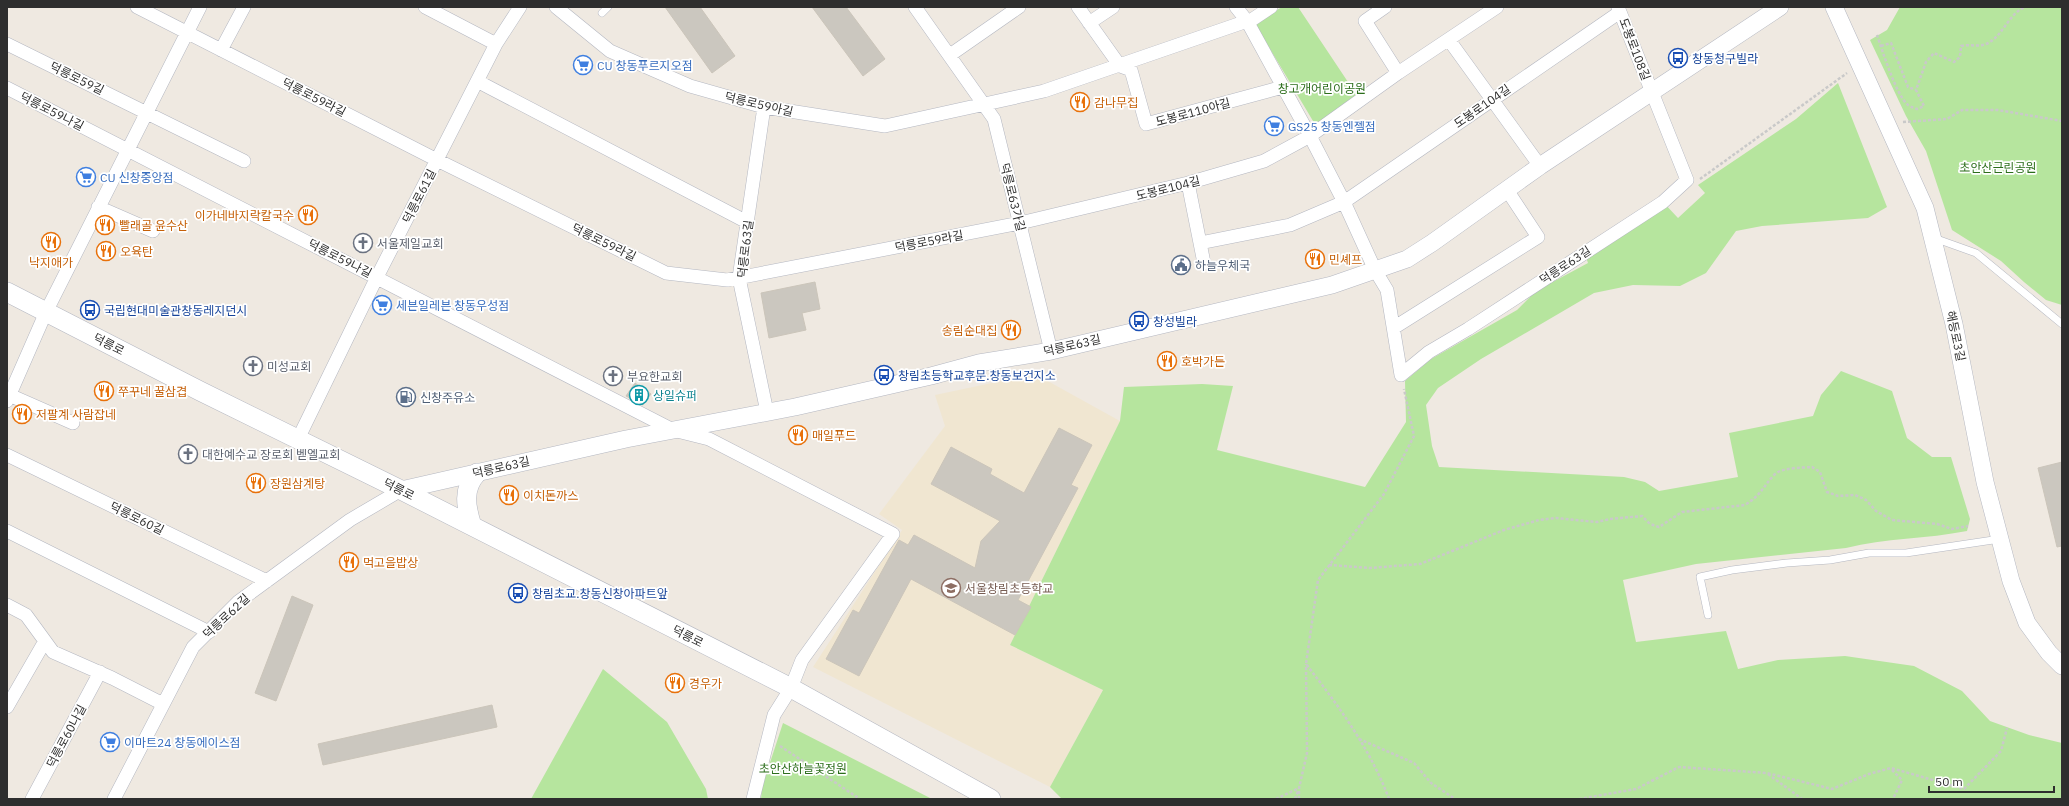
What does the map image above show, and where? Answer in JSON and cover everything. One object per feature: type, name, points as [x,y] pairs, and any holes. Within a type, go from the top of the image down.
[{"type":"main road","name":"덕릉로","points":[[7,292],[791,688],[991,799]]},
{"type":"main road","points":[[472,526],[467,511],[466,496],[469,481],[477,473]]},
{"type":"street","name":"덕릉로59라길","points":[[137,7],[437,160],[666,273],[727,280],[1020,224]]},
{"type":"street","points":[[73,423],[8,397],[46,312],[200,7]]},
{"type":"street","points":[[221,50],[244,7]]},
{"type":"street","points":[[425,7],[496,44]]},
{"type":"street","name":"덕릉로61길","points":[[298,439],[377,277],[496,44],[520,7]]},
{"type":"street","name":"덕릉로59아길","points":[[556,7],[610,52],[690,86],[764,107],[884,126],[984,104]]},
{"type":"street","name":"덕릉로63가길","points":[[915,7],[994,119],[1051,351]]},
{"type":"street","points":[[950,55],[1019,7]]},
{"type":"street","name":"도봉로110아길","points":[[1078,7],[1120,66],[1131,70],[1146,124],[1283,87]]},
{"type":"street","points":[[1089,22],[1113,7]]},
{"type":"street","points":[[1236,7],[1247,22],[1310,136],[1344,202],[1375,270],[1386,290],[1395,327],[1402,375]]},
{"type":"street","points":[[984,104],[1044,90],[1120,66],[1247,22],[1270,7]]},
{"type":"street","points":[[1385,7],[1365,21],[1398,73]]},
{"type":"street","name":"도봉로104길","points":[[1020,224],[1188,183],[1264,161],[1310,136],[1398,73],[1497,7]]},
{"type":"street","name":"덕릉로63길","points":[[401,490],[673,430],[767,412],[931,376],[979,363],[1051,351],[1332,285],[1407,259],[1540,166],[1780,7]]},
{"type":"street","name":"해등로3길","points":[[1834,7],[1890,127],[1925,208],[1954,324],[1985,482],[2011,581],[2027,623],[2049,653],[2062,666]]},
{"type":"street","name":"도봉로104길","points":[[1344,202],[1619,9]]},
{"type":"street","name":"도봉로108길","points":[[1619,9],[1652,92]]},
{"type":"street","points":[[1448,40],[1540,166]]},
{"type":"street","name":"덕릉로59길","points":[[7,44],[244,161]]},
{"type":"street","points":[[477,81],[748,222]]},
{"type":"street","name":"덕릉로59나길","points":[[7,88],[673,430]]},
{"type":"street","name":"덕릉로63길","points":[[1402,375],[1429,352],[1468,329],[1663,202],[1687,180],[1652,92]]},
{"type":"street","name":"덕릉로63길","points":[[764,107],[739,278],[767,412]]},
{"type":"street","points":[[1188,183],[1204,263]]},
{"type":"street","points":[[1395,327],[1538,237],[1506,190]]},
{"type":"street","points":[[1200,243],[1290,225],[1344,202]]},
{"type":"street","points":[[98,207],[153,231]]},
{"type":"street","name":"덕릉로63길","points":[[673,430],[709,439],[893,534],[802,660],[791,688]]},
{"type":"street","name":"덕릉로60길","points":[[7,455],[267,582]]},
{"type":"street","name":"덕릉로62길","points":[[114,799],[194,647],[238,602],[350,520],[401,490]]},
{"type":"street","points":[[7,531],[209,632]]},
{"type":"street","points":[[7,605],[26,615],[53,652],[100,672],[163,704]]},
{"type":"street","points":[[7,707],[45,641]]},
{"type":"street","name":"덕릉로60나길","points":[[32,799],[100,672]]},
{"type":"street","points":[[753,799],[774,715],[791,688]]},
{"type":"lane","points":[[602,13],[608,7]]},
{"type":"lane","points":[[1933,237],[1976,253],[2062,324]]},
{"type":"lane","points":[[1708,615],[1700,577],[1732,570],[1787,563],[1830,560],[1869,553],[1906,553],[2000,539]]},
{"type":"path","points":[[1916,90],[1926,62],[1934,53],[1954,62],[1960,57],[1961,46],[1984,45],[1994,40],[2012,19],[2025,7]]},
{"type":"path","points":[[1877,36],[1881,46],[1903,99],[1909,106],[1917,109],[1924,106],[1916,90],[1908,87],[1891,43],[1881,46]]},
{"type":"path","points":[[1695,183],[1860,64]]},
{"type":"path","points":[[1890,127],[1904,122],[1947,119],[1962,110],[1998,110],[2062,121]]},
{"type":"path","points":[[1295,799],[1307,753],[1306,664],[1318,580],[1384,494],[1414,436],[1402,375]]},
{"type":"path","points":[[1329,565],[1370,568],[1420,564],[1504,530],[1539,520],[1556,518],[1596,522],[1610,518],[1642,516],[1650,524],[1659,527],[1682,512],[1746,505],[1755,499],[1775,474],[1784,471],[1812,467],[1820,472],[1827,492],[1838,496],[1855,496],[1866,500],[1876,511],[1892,520],[1937,524],[1952,529],[1968,526]]},
{"type":"path","points":[[1306,664],[1334,699],[1380,775],[1389,799]]},
{"type":"path","points":[[1579,799],[1636,789],[1679,767],[1766,773],[1832,789],[1869,774],[1891,768],[1964,789],[2001,751],[2007,728]]},
{"type":"path","points":[[1358,739],[1414,763],[1430,782],[1455,799]]},
{"type":"path","points":[[776,744],[860,799]]},
{"type":"path","points":[[1891,768],[1902,780],[1893,799]]},
{"type":"path","points":[[1766,773],[1802,799]]},
{"type":"path","points":[[1276,799],[1299,788]]},
{"type":"path","points":[[1299,788],[1299,799]]},
{"type":"shaded area","name":"서울창림초등학교","points":[[1035,374],[1120,421],[1010,645],[1103,690],[1050,787],[813,667],[902,530],[879,514],[945,426],[935,395]]},
{"type":"green space","name":"창고개어린이공원","points":[[1282,7],[1298,7],[1358,97],[1316,126],[1255,24]]},
{"type":"green space","name":"초안산근린공원","points":[[1900,7],[2062,7],[2062,305],[2046,300],[2001,261],[1952,230],[1926,151],[1906,116],[1870,40],[1887,30]]},
{"type":"green space","points":[[1838,83],[1887,207],[1868,218],[1762,226],[1736,231],[1706,273],[1680,286],[1633,285],[1594,293],[1481,359],[1438,388],[1426,405],[1432,446],[1439,467],[1624,477],[1645,482],[1659,491],[1738,477],[1729,433],[1813,416],[1821,395],[1841,371],[1892,391],[1907,438],[1932,457],[1951,457],[1970,519],[1967,531],[1937,536],[1876,542],[1846,548],[1696,564],[1623,580],[1636,642],[1726,631],[1738,669],[1778,660],[1845,656],[1914,666],[1962,691],[1990,721],[2029,735],[2062,743],[2062,799],[1062,799],[1050,787],[1103,690],[1010,645],[1120,421],[1124,387],[1202,384],[1233,386],[1217,450],[1365,487],[1406,422],[1405,381],[1431,359],[1517,310],[1536,291],[1588,263],[1585,254],[1663,202],[1678,218],[1705,193],[1698,185],[1796,119]]},
{"type":"green space","points":[[603,669],[667,722],[706,789],[708,799],[531,799]]},
{"type":"green space","name":"초안산하늘꽃정원","points":[[783,723],[932,799],[761,799],[762,787]]},
{"type":"building","points":[[665,7],[700,7],[735,56],[712,73]]},
{"type":"building","points":[[812,7],[846,7],[885,59],[863,76]]},
{"type":"building","points":[[815,282],[820,309],[802,313],[806,330],[769,338],[761,293]]},
{"type":"building","name":"상일슈퍼","points":[[635,383],[651,394],[643,405],[626,396]]},
{"type":"building","points":[[1059,428],[1092,445],[1071,485],[1078,488],[1018,600],[1031,607],[1015,635],[911,579],[859,676],[826,659],[853,610],[859,613],[899,540],[908,545],[914,535],[975,568],[981,541],[1000,521],[931,484],[951,447],[992,469],[990,474],[1024,493]]},
{"type":"building","points":[[2062,462],[2062,546],[2057,547],[2038,468]]},
{"type":"building","points":[[292,596],[313,605],[276,701],[255,693]]},
{"type":"building","points":[[492,705],[497,727],[323,765],[318,744]]},
{"type":"place","name":"창동청구빌라","points":[[1678,58]]},
{"type":"place","name":"CU 창동푸르지오점","points":[[583,65]]},
{"type":"place","name":"감나무집","points":[[1080,102]]},
{"type":"place","name":"GS25 창동엔젤점","points":[[1274,126]]},
{"type":"place","name":"CU 신창중앙점","points":[[86,177]]},
{"type":"place","name":"이가네바지락칼국수","points":[[308,215]]},
{"type":"place","name":"빨래골 윤수산","points":[[105,225]]},
{"type":"place","name":"낙지애가","points":[[51,242]]},
{"type":"place","name":"서울제일교회","points":[[363,243]]},
{"type":"place","name":"오육탄","points":[[106,251]]},
{"type":"place","name":"민셰프","points":[[1315,259]]},
{"type":"place","name":"하늘우체국","points":[[1181,265]]},
{"type":"place","name":"세븐일레븐 창동우성점","points":[[382,305]]},
{"type":"place","name":"국립현대미술관창동레지던시","points":[[90,310]]},
{"type":"place","name":"창성빌라","points":[[1139,321]]},
{"type":"place","name":"송림순대집","points":[[1011,330]]},
{"type":"place","name":"호박가든","points":[[1167,361]]},
{"type":"place","name":"미성교회","points":[[253,366]]},
{"type":"place","name":"창림초등학교후문.창동보건지소","points":[[884,375]]},
{"type":"place","name":"부요한교회","points":[[613,376]]},
{"type":"place","name":"쭈꾸네 꿀삼겹","points":[[104,391]]},
{"type":"place","name":"상일슈퍼","points":[[639,395]]},
{"type":"place","name":"신창주유소","points":[[406,397]]},
{"type":"place","name":"저팔계 사람잡네","points":[[22,414]]},
{"type":"place","name":"매일푸드","points":[[798,435]]},
{"type":"place","name":"대한예수교 장로회 벧엘교회","points":[[188,454]]},
{"type":"place","name":"장원삼계탕","points":[[256,483]]},
{"type":"place","name":"이치돈까스","points":[[509,495]]},
{"type":"place","name":"먹고을밥상","points":[[349,562]]},
{"type":"place","name":"서울창림초등학교","points":[[951,588]]},
{"type":"place","name":"창림초교.창동신창아파트앞","points":[[518,593]]},
{"type":"place","name":"경우가","points":[[675,683]]},
{"type":"place","name":"이마트24 창동에이스점","points":[[110,742]]}]
